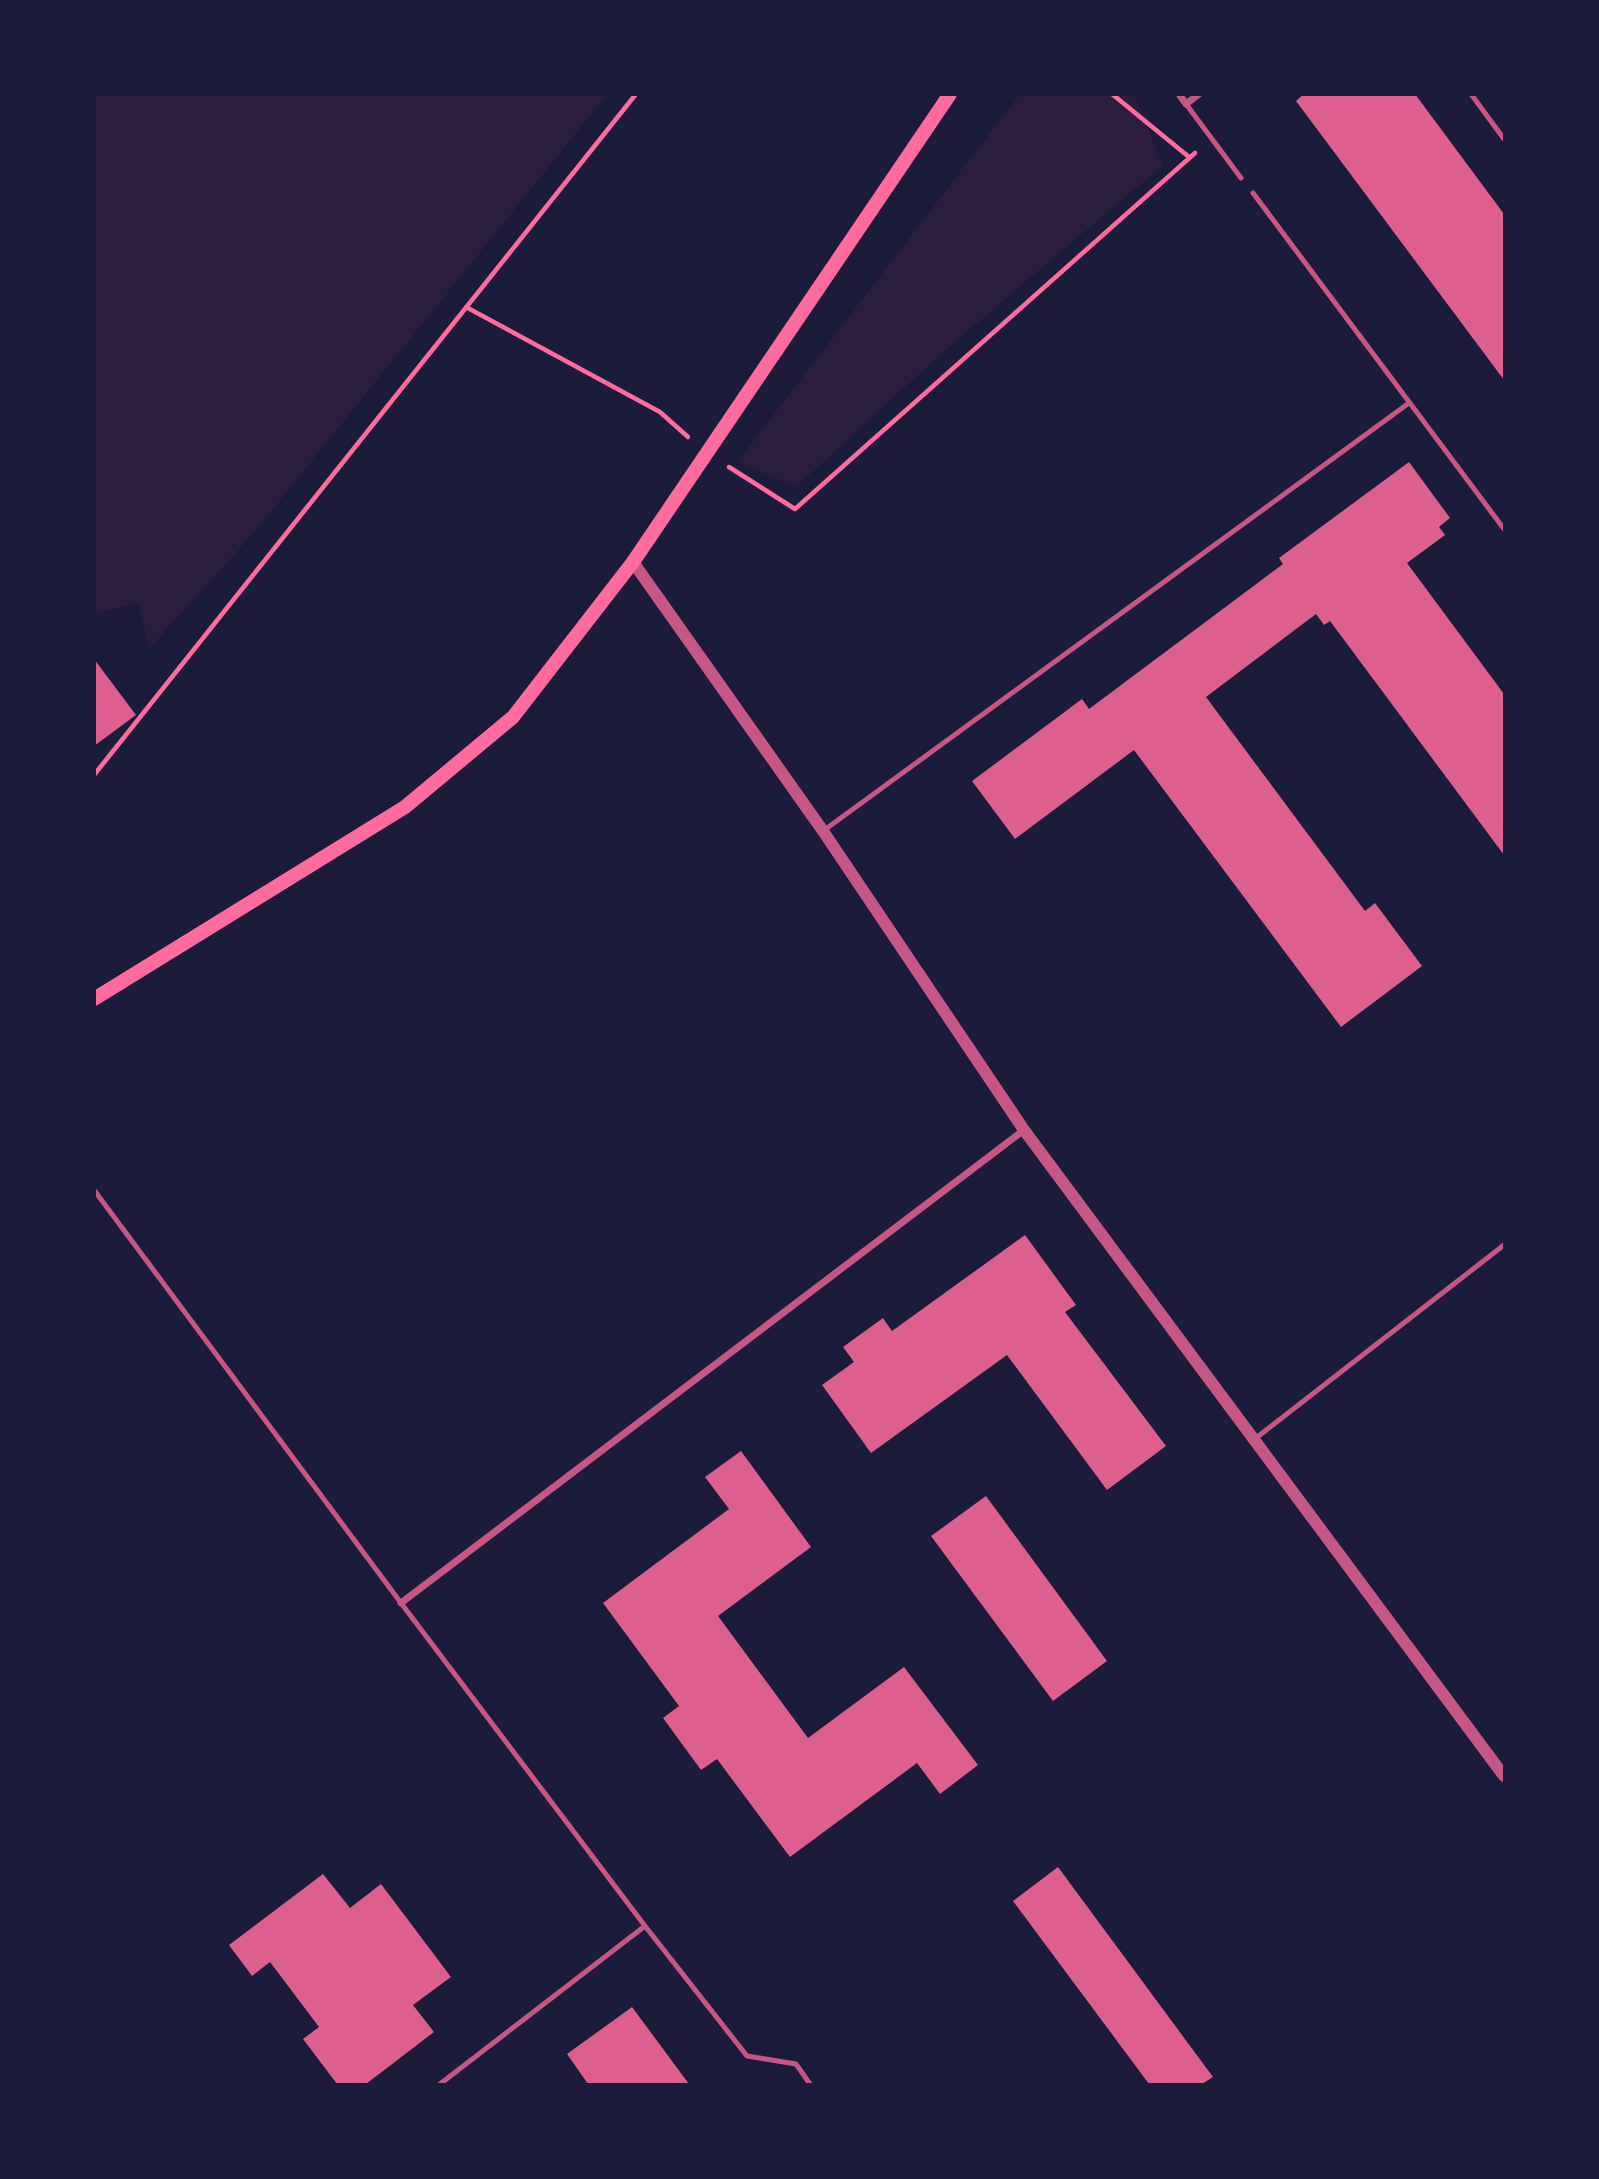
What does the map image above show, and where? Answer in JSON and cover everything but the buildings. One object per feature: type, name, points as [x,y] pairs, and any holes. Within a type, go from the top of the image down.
[{"type":"main road","points":[[94,999],[405,807],[513,717],[633,562],[950,94]]},
{"type":"street","points":[[1179,94],[1186,104],[1199,94]]},
{"type":"street","points":[[633,562],[822,831],[1024,1130],[1504,1776]]},
{"type":"street","points":[[401,1603],[1024,1130]]},
{"type":"lane","points":[[1471,94],[1504,139]]},
{"type":"lane","points":[[1186,104],[1241,178]]},
{"type":"lane","points":[[1253,193],[1504,529]]},
{"type":"lane","points":[[822,831],[1409,403]]},
{"type":"lane","points":[[94,1189],[401,1603],[645,1926],[747,2056],[796,2064],[810,2084]]},
{"type":"lane","points":[[1254,1440],[1504,1245]]},
{"type":"lane","points":[[440,2084],[645,1926]]},
{"type":"path","points":[[94,775],[636,94]]},
{"type":"path","points":[[1112,94],[1189,157]]},
{"type":"path","points":[[466,307],[660,412],[707,453],[794,509],[1211,140]]},
{"type":"shaded area","points":[[95,94],[607,95],[253,534],[150,648],[138,603],[95,614]]},
{"type":"shaded area","points":[[1019,95],[1134,95],[1163,165],[940,355],[796,487],[737,462]]}]
